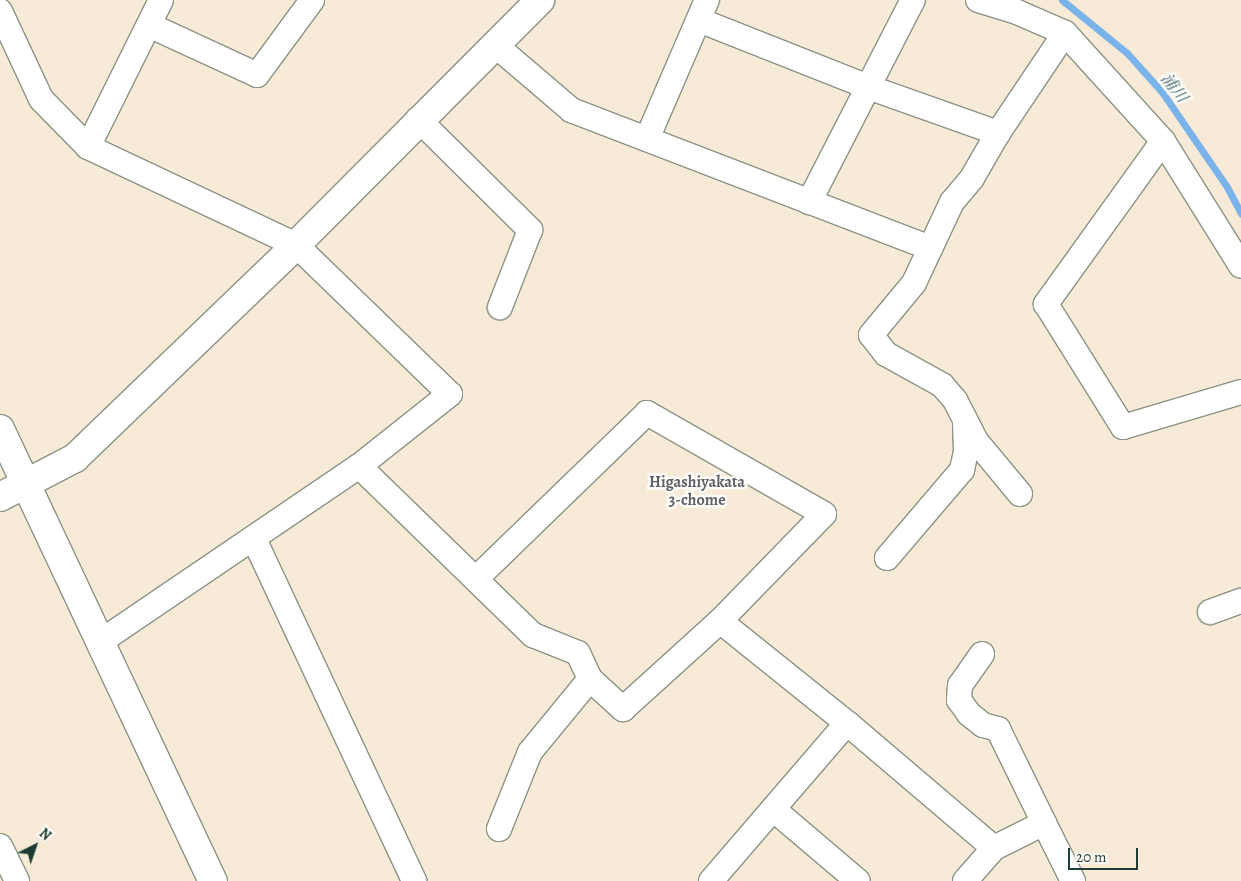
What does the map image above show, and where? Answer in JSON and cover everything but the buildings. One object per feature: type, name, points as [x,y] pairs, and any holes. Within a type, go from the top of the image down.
[{"type":"street","points":[[88,148],[161,0]]},
{"type":"street","points":[[149,24],[257,75],[312,0]]},
{"type":"street","points":[[0,497],[76,458],[296,245],[418,120],[540,0]]},
{"type":"street","points":[[808,202],[913,0]]},
{"type":"street","points":[[978,0],[1017,12],[1065,33],[1163,140],[1241,266]]},
{"type":"street","points":[[0,10],[41,99],[88,148],[296,245],[450,394],[359,466],[100,642]]},
{"type":"street","points":[[647,139],[703,10],[868,88],[998,133]]},
{"type":"street","points":[[1020,494],[976,441],[956,400],[942,385],[886,354],[870,335],[914,283],[952,202],[972,178],[998,133],[1065,33]]},
{"type":"street","points":[[495,45],[571,110],[930,248]]},
{"type":"street","points":[[418,120],[530,230],[500,307]]},
{"type":"street","points":[[1163,140],[1046,304],[1123,427],[1241,392]]},
{"type":"street","points":[[359,466],[534,634],[578,653],[590,679],[623,709],[720,622],[824,514],[647,413],[477,578]]},
{"type":"street","points":[[887,558],[962,470],[966,451],[965,420]]},
{"type":"street","points":[[0,429],[213,881]]},
{"type":"street","points":[[254,539],[414,881]]},
{"type":"street","points":[[1210,612],[1241,601]]},
{"type":"street","points":[[720,622],[847,722],[994,848]]},
{"type":"street","points":[[982,654],[960,685],[960,700],[969,714],[982,725],[998,729],[1073,881]]},
{"type":"street","points":[[498,829],[530,752],[590,679]]},
{"type":"street","points":[[711,881],[847,722]]},
{"type":"street","points":[[773,809],[858,881]]},
{"type":"street","points":[[965,881],[994,848],[1044,823]]},
{"type":"street","points":[[0,846],[17,881]]},
{"type":"waterway","name":"浦川","points":[[1062,0],[1127,53],[1162,92],[1227,187],[1241,213]]},
{"type":"district","name":"Higashiyakata 3-chome","points":[[697,491]]}]
